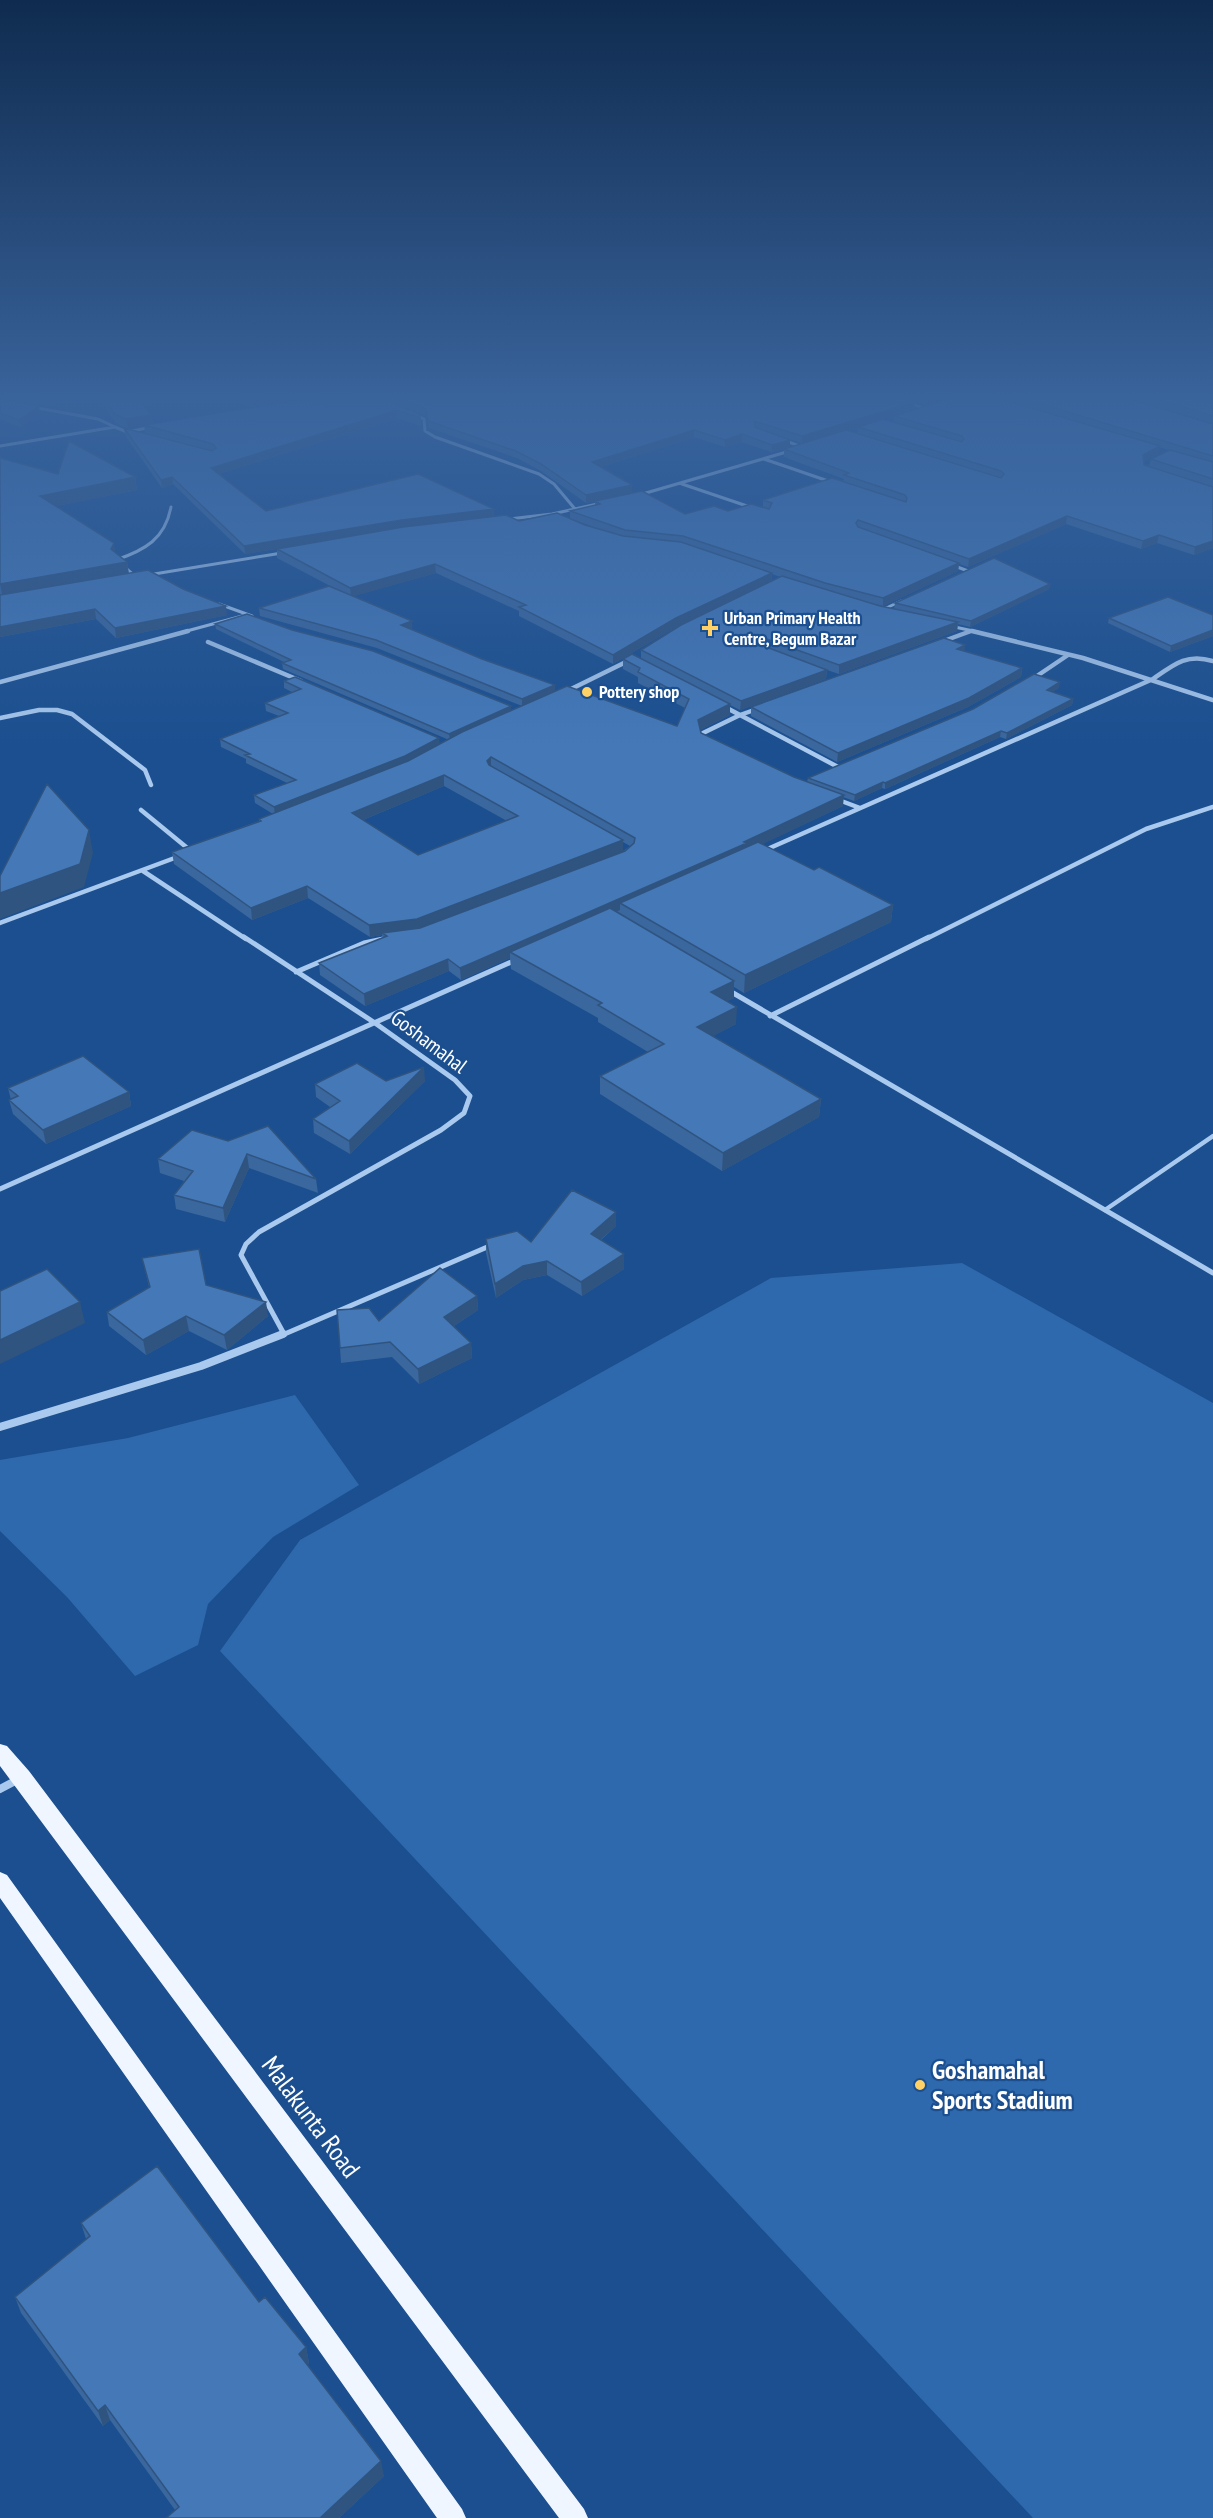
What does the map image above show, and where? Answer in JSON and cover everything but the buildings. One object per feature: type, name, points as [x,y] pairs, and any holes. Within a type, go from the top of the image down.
[{"type":"main road","name":"Malakunta Road","points":[[0,1752],[22,1777],[575,2518]]},
{"type":"main road","points":[[0,1881],[453,2518]]},
{"type":"street","points":[[136,577],[116,560],[136,554],[157,541],[170,522],[171,513]]},
{"type":"street","points":[[506,520],[559,513]]},
{"type":"street","points":[[552,514],[561,518]]},
{"type":"street","points":[[124,579],[286,552]]},
{"type":"street","points":[[947,563],[968,571]]},
{"type":"street","points":[[958,575],[976,567]]},
{"type":"street","points":[[158,574],[167,581]]},
{"type":"street","points":[[880,611],[909,598]]},
{"type":"street","points":[[208,601],[257,618]]},
{"type":"street","points":[[868,608],[891,613]]},
{"type":"street","points":[[0,682],[246,614]]},
{"type":"street","points":[[949,626],[1068,655],[1153,679],[1213,700]]},
{"type":"street","points":[[938,643],[972,631]]},
{"type":"street","points":[[208,642],[304,682]]},
{"type":"street","points":[[1027,682],[1068,655]]},
{"type":"street","points":[[752,856],[1153,679],[1186,656],[1198,656],[1213,661]]},
{"type":"street","points":[[564,693],[632,659]]},
{"type":"street","points":[[721,705],[838,767]]},
{"type":"street","points":[[710,744],[701,734],[762,707]]},
{"type":"street","points":[[0,718],[39,710],[57,710],[72,714],[145,770],[151,785]]},
{"type":"street","points":[[827,771],[849,762]]},
{"type":"street","points":[[828,796],[861,808]]},
{"type":"street","points":[[770,1016],[1146,830],[1213,807]]},
{"type":"street","points":[[141,810],[191,851]]},
{"type":"street","points":[[0,922],[143,871],[201,847]]},
{"type":"street","name":"Goshamahal","points":[[143,871],[375,1023],[455,1080],[470,1096],[464,1113],[441,1130],[259,1232],[246,1244],[241,1255],[284,1334]]},
{"type":"street","points":[[296,972],[364,943],[385,938],[397,939]]},
{"type":"street","points":[[0,1189],[524,957]]},
{"type":"street","points":[[720,986],[1213,1273]]},
{"type":"street","points":[[0,1427],[201,1366],[284,1334],[498,1243]]},
{"type":"street","points":[[0,1789],[22,1777]]},
{"type":"lane","points":[[1105,1210],[1213,1136]]},
{"type":"shaded area","name":"Goshamahal Sports Stadium","points":[[962,1263],[1213,1403],[1213,2518],[1033,2518],[220,1651],[300,1540],[771,1278]]},
{"type":"shaded area","points":[[295,1395],[359,1485],[273,1537],[208,1604],[198,1645],[135,1676],[67,1597],[0,1531],[0,1460],[128,1438]]},
{"type":"place","name":"Urban Primary Health Centre, Begum Bazar","points":[[710,628]]},
{"type":"place","name":"Pottery shop","points":[[587,692]]},
{"type":"place","name":"Goshamahal Sports Stadium","points":[[920,2085]]}]
